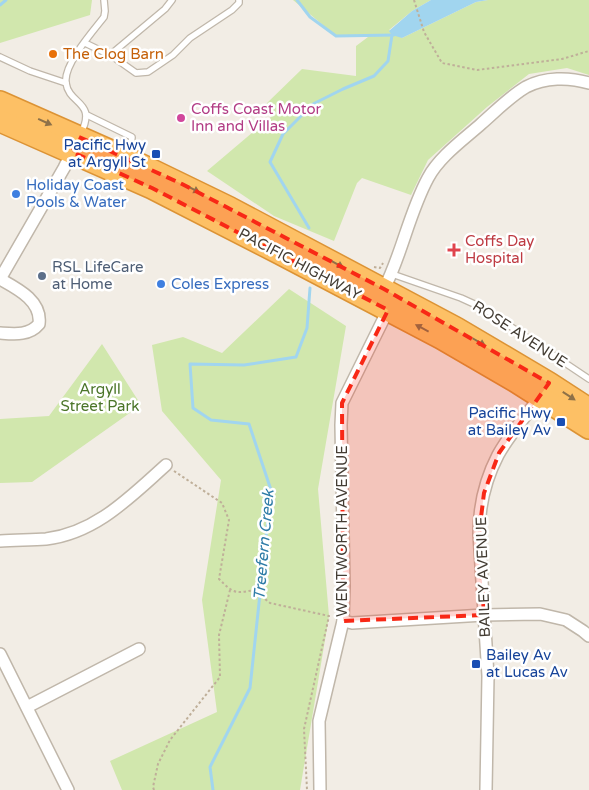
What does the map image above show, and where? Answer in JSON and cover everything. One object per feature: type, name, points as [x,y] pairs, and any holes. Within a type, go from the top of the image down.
[{"type":"highway","name":"PACIFIC HIGHWAY","points":[[0,102],[177,201],[388,310],[487,364],[589,409]]},
{"type":"highway","name":"PACIFIC HIGHWAY","points":[[0,121],[129,159],[388,281],[545,390],[589,428]]},
{"type":"street","points":[[388,281],[428,176],[443,159],[510,98],[526,87],[549,80],[574,79],[589,83]]},
{"type":"street","points":[[0,333],[19,334],[30,332],[39,324],[40,317],[38,311],[31,300],[0,279],[64,168],[75,144]]},
{"type":"street","name":"WENTWORTH AVENUE","points":[[320,790],[319,721],[343,621],[342,403],[388,310]]},
{"type":"street","name":"BAILEY AVENUE","points":[[486,790],[488,676],[479,515],[484,493],[499,454],[545,390]]},
{"type":"street","points":[[0,541],[64,535],[94,524],[119,508],[166,465]]},
{"type":"street","points":[[343,621],[352,623],[484,615],[540,614],[566,620],[589,636]]},
{"type":"street","points":[[27,707],[139,648]]},
{"type":"street","points":[[0,654],[68,790]]},
{"type":"lane","points":[[104,0],[104,17],[69,65],[66,83],[87,115],[132,136],[129,159]]},
{"type":"lane","points":[[110,55],[165,9],[172,0]]},
{"type":"lane","points":[[85,43],[110,55],[136,72],[148,72],[173,55],[190,38],[232,10],[239,3],[239,0]]},
{"type":"lane","points":[[0,57],[30,71],[66,83]]},
{"type":"lane","points":[[75,144],[85,124],[87,115]]},
{"type":"lane","name":"ROSE AVENUE","points":[[388,281],[462,298],[483,308],[589,378]]},
{"type":"path","points":[[414,0],[424,32],[442,63],[477,70],[562,59],[589,51]]},
{"type":"path","points":[[166,465],[222,503],[229,520],[219,579],[230,590],[239,593],[254,590],[270,603],[329,616],[304,729],[307,790]]},
{"type":"path","points":[[154,790],[152,787],[158,764],[170,740],[220,678],[219,635],[230,590]]},
{"type":"highlighted area","points":[[79,137],[182,184],[384,289],[549,383],[499,453],[484,493],[479,534],[484,615],[343,621],[342,403],[388,310],[152,188],[72,152]]},
{"type":"green space","points":[[0,0],[92,0],[90,15],[0,43]]},
{"type":"green space","points":[[293,0],[431,0],[412,11],[389,30],[402,38],[476,2],[488,0],[589,0],[589,75],[567,68],[529,74],[487,107],[428,160],[411,195],[362,178],[357,183],[334,241],[274,216],[207,171],[272,116],[267,103],[302,69],[356,76],[356,46],[368,37],[336,36]]},
{"type":"green space","points":[[289,289],[346,326],[318,489],[329,616],[300,790],[122,790],[110,761],[217,712],[202,600],[221,480],[162,411],[152,345],[183,337],[222,353]]},
{"type":"green space","name":"Argyll Street Park","points":[[102,344],[141,405],[32,482],[0,483],[0,419],[49,416]]},
{"type":"water","points":[[431,0],[488,0],[476,2],[402,38],[392,35],[389,31],[412,11]]},
{"type":"waterway","points":[[0,5],[6,0]]},
{"type":"waterway","points":[[297,0],[310,17],[336,36],[394,35]]},
{"type":"waterway","points":[[309,228],[270,162],[283,134],[313,104],[374,76],[388,61],[392,35]]},
{"type":"waterway","name":"Treefern Creek","points":[[213,790],[210,767],[250,688],[271,490],[249,424],[211,420],[193,408],[190,364],[244,365],[296,357],[307,328],[310,288]]},
{"type":"place","name":"The Clog Barn","points":[[53,54]]},
{"type":"place","name":"Coffs Coast Motor Inn and Villas","points":[[181,118]]},
{"type":"place","name":"Pacific Hwy at Argyll St","points":[[156,154]]},
{"type":"place","name":"Holiday Coast Pools & Water","points":[[16,194]]},
{"type":"place","name":"Coffs Day Hospital","points":[[454,250]]},
{"type":"place","name":"RSL LifeCare at Home","points":[[42,276]]},
{"type":"place","name":"Coles Express","points":[[161,284]]},
{"type":"place","name":"Pacific Hwy at Bailey Av","points":[[561,422]]},
{"type":"place","name":"Bailey Av at Lucas Av","points":[[476,664]]}]
